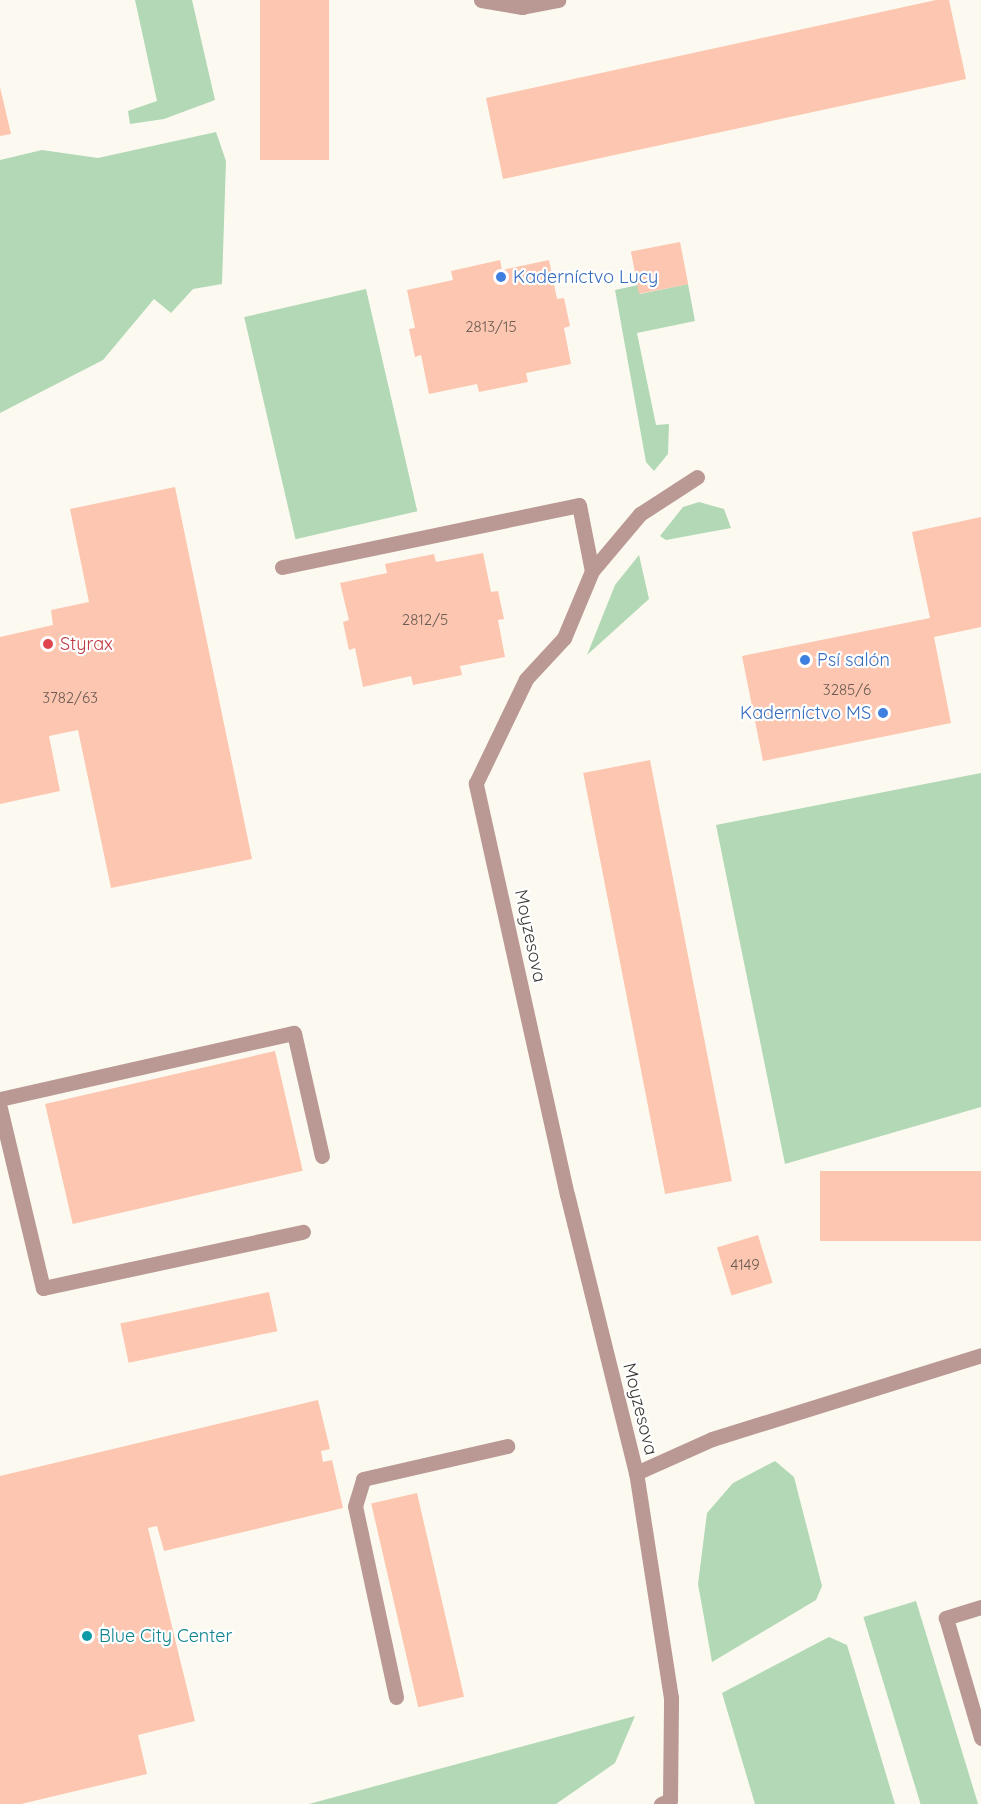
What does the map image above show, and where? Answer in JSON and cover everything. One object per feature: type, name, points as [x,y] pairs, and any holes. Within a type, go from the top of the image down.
[{"type":"street","points":[[481,0],[522,8],[558,0]]},
{"type":"street","name":"Moyzesova","points":[[669,1803],[671,1698],[636,1473],[567,1195],[476,783],[526,679],[564,638],[592,571],[640,514],[697,477]]},
{"type":"street","points":[[282,567],[579,505],[592,571]]},
{"type":"street","points":[[0,1099],[294,1033],[322,1156]]},
{"type":"street","points":[[0,1108],[43,1288],[303,1232]]},
{"type":"street","name":"Moyzesova","points":[[636,1473],[712,1439],[981,1355]]},
{"type":"street","points":[[396,1697],[355,1506],[363,1479],[507,1446]]},
{"type":"street","points":[[981,1607],[946,1618],[981,1738]]},
{"type":"green space","points":[[135,0],[192,0],[215,100],[164,119],[130,124],[128,111],[157,101]]},
{"type":"green space","points":[[216,132],[226,161],[222,284],[193,289],[171,313],[154,299],[103,360],[0,413],[0,160],[42,150],[98,158]]},
{"type":"green space","points":[[688,284],[695,321],[637,333],[656,425],[669,424],[668,454],[654,471],[646,462],[615,290],[638,285],[640,294]]},
{"type":"green space","points":[[366,289],[417,511],[295,539],[244,317]]},
{"type":"green space","points":[[699,502],[724,509],[731,528],[666,540],[660,536],[683,507]]},
{"type":"green space","points":[[639,555],[649,599],[587,655],[615,585]]},
{"type":"green space","points":[[981,773],[981,1107],[785,1164],[716,825]]},
{"type":"green space","points":[[775,1461],[794,1477],[822,1586],[816,1600],[712,1662],[698,1584],[707,1513],[733,1483]]},
{"type":"green space","points":[[916,1601],[978,1804],[921,1804],[863,1617]]},
{"type":"green space","points":[[829,1637],[847,1645],[895,1804],[755,1804],[722,1693]]},
{"type":"green space","points":[[635,1716],[615,1763],[556,1804],[309,1804]]},
{"type":"building","points":[[260,0],[329,0],[329,160],[260,160]]},
{"type":"building","points":[[936,0],[949,0],[966,79],[503,179],[486,98]]},
{"type":"building","points":[[0,87],[11,134],[0,136]]},
{"type":"building","points":[[680,242],[688,284],[639,294],[631,252]]},
{"type":"building","points":[[500,260],[502,270],[549,260],[557,299],[564,298],[570,326],[564,328],[571,364],[526,373],[528,382],[479,392],[477,384],[429,394],[421,355],[415,357],[409,329],[415,328],[407,290],[453,280],[451,271]]},
{"type":"building","points":[[175,487],[252,859],[111,888],[78,730],[49,736],[60,791],[0,804],[0,637],[53,625],[51,610],[89,602],[70,509]]},
{"type":"building","points":[[981,517],[981,627],[934,637],[951,723],[763,761],[742,656],[930,618],[912,532]]},
{"type":"building","points":[[483,553],[491,592],[498,591],[504,619],[498,620],[505,657],[460,666],[462,675],[413,685],[411,676],[363,687],[355,648],[349,650],[347,641],[343,622],[349,620],[340,583],[387,573],[385,564],[434,554],[436,562]]},
{"type":"building","points":[[650,760],[732,1181],[665,1194],[583,773]]},
{"type":"building","points":[[275,1051],[303,1171],[73,1224],[45,1104]]},
{"type":"building","points":[[820,1171],[981,1171],[981,1241],[820,1241]]},
{"type":"building","points":[[758,1235],[773,1283],[731,1295],[717,1248]]},
{"type":"building","points":[[269,1292],[277,1331],[129,1363],[120,1324]]},
{"type":"building","name":"Blue City Center","points":[[318,1400],[330,1449],[321,1451],[323,1462],[332,1460],[343,1508],[164,1551],[157,1526],[148,1528],[195,1721],[138,1735],[147,1774],[21,1804],[0,1804],[0,1476]]},
{"type":"building","points":[[417,1493],[464,1697],[418,1707],[371,1504]]},
{"type":"place","name":"Kaderníctvo Lucy","points":[[501,277]]},
{"type":"place","name":"Styrax","points":[[48,644]]},
{"type":"place","name":"Psí salón","points":[[805,660]]},
{"type":"place","name":"Kaderníctvo MS","points":[[883,713]]},
{"type":"place","name":"Blue City Center","points":[[87,1636]]}]
